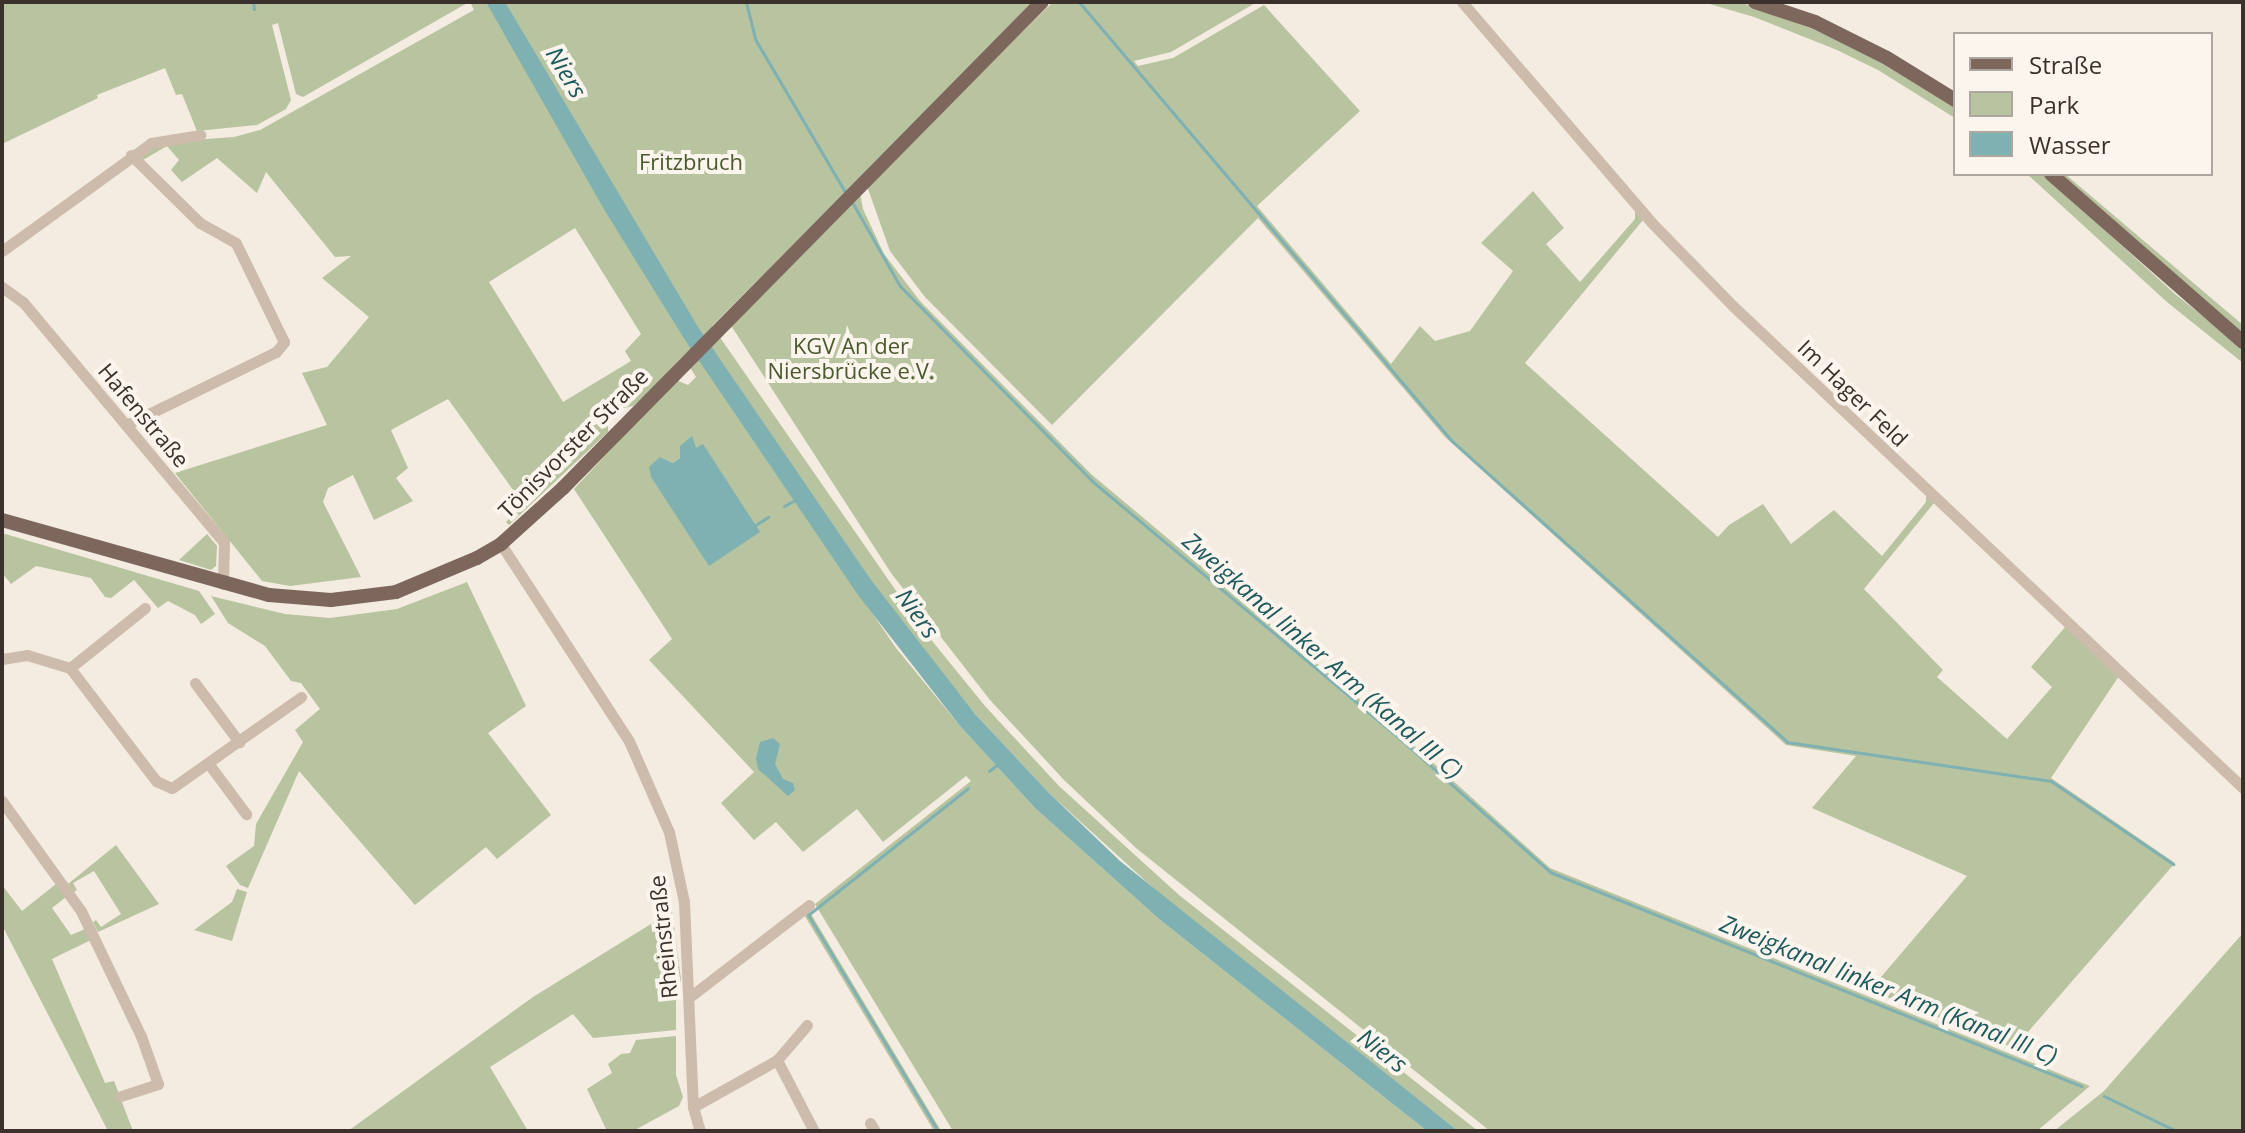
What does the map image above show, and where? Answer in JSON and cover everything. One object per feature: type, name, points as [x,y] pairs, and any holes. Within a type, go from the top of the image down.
[{"type":"main road","name":"Tönisvorster Straße","points":[[2,520],[269,595],[331,600],[377,595],[404,589],[449,572],[501,544],[563,488],[1042,2]]},
{"type":"main road","points":[[1755,2],[1815,22],[1887,58],[1953,99]]},
{"type":"main road","points":[[2053,176],[2243,342]]},
{"type":"street","name":"Im Hager Feld","points":[[1462,2],[1652,223],[1733,306],[2243,788]]},
{"type":"street","points":[[2,251],[151,143],[200,135]]},
{"type":"street","points":[[126,425],[276,352],[284,342],[236,243],[200,223],[131,155]]},
{"type":"street","name":"Hafenstraße","points":[[2,287],[23,302],[224,542],[223,584]]},
{"type":"street","name":"Rheinstraße","points":[[501,544],[629,741],[669,832],[684,902],[691,996],[693,1107],[700,1131]]},
{"type":"street","points":[[70,668],[145,608]]},
{"type":"street","points":[[2,659],[27,655],[70,668],[156,781],[172,788],[301,697]]},
{"type":"street","points":[[195,683],[239,742]]},
{"type":"street","points":[[208,763],[246,814]]},
{"type":"street","points":[[2,801],[81,911],[141,1036],[158,1084],[120,1096]]},
{"type":"street","points":[[691,996],[809,905]]},
{"type":"street","points":[[693,1107],[777,1060],[807,1025]]},
{"type":"street","points":[[777,1060],[814,1131]]},
{"type":"green space","points":[[2,2],[469,2],[303,97],[296,94],[278,23],[272,25],[291,100],[286,109],[257,125],[197,131],[182,94],[176,95],[165,68],[97,95],[98,98],[2,144]]},
{"type":"green space","points":[[470,2],[1036,2],[860,193],[863,209],[884,254],[920,301],[1091,474],[1400,733],[1550,868],[2090,1086],[2037,1131],[1490,1131],[1136,848],[1064,780],[990,700],[891,573],[730,324],[841,197],[712,326],[924,631],[985,706],[1059,786],[1179,895],[1478,1131],[1458,1131],[1171,904],[1050,794],[975,714],[910,634],[688,343],[896,648],[960,726],[1035,808],[1159,919],[1427,1131],[953,1131],[815,904],[971,781],[966,776],[883,842],[857,809],[803,852],[776,822],[754,840],[721,803],[754,772],[649,660],[672,639],[574,489],[676,380],[688,385],[696,377],[683,356],[642,399],[633,406],[618,409],[608,418],[608,432],[509,525],[506,522],[523,504],[448,399],[391,430],[408,468],[396,478],[413,501],[374,520],[353,475],[328,488],[323,502],[361,577],[290,586],[262,581],[175,473],[327,425],[302,373],[327,367],[369,317],[322,278],[351,256],[335,257],[266,172],[257,193],[217,158],[182,182],[171,170],[179,160],[167,146],[143,160],[141,154],[165,142],[234,137],[260,130],[474,10]],"holes":[[[575,228],[641,334],[625,351],[631,361],[563,402],[489,282]],[[660,457],[673,463],[680,458],[709,565]]]},
{"type":"green space","points":[[1053,2],[1257,2],[1171,52],[1134,61],[1138,66],[1173,58],[1264,5],[1360,111],[1257,206],[1391,364],[1420,326],[1435,341],[1470,331],[1513,271],[1481,243],[1533,191],[1564,228],[1546,244],[1580,282],[1635,219],[1635,211],[1643,220],[1525,363],[1718,537],[1729,525],[1763,504],[1791,544],[1834,510],[1882,556],[1926,502],[1926,495],[1934,503],[1864,589],[1943,670],[1937,677],[2007,739],[2052,687],[2031,667],[2066,626],[2119,676],[2051,778],[2175,863],[2014,1048],[1870,990],[1967,876],[1812,808],[1856,756],[1786,745],[1445,437],[1258,218],[1052,425],[925,297],[890,251],[867,186]]},
{"type":"green space","points":[[1703,2],[1740,2],[1813,29],[1874,57],[1953,106],[1953,117],[1878,70],[1754,17]]},
{"type":"green space","points":[[2029,176],[2045,176],[2175,294],[2243,348],[2243,363],[2167,302]]},
{"type":"green space","points":[[2060,176],[2067,176],[2243,325],[2243,335]]},
{"type":"green space","points":[[2,533],[199,591],[215,614],[201,624],[195,615],[168,601],[158,608],[134,580],[111,598],[105,597],[91,578],[36,566],[11,584],[2,573]]},
{"type":"green space","points":[[207,534],[217,546],[216,566],[211,570],[179,560]]},
{"type":"green space","points":[[467,582],[526,706],[488,733],[551,815],[497,859],[486,847],[415,905],[299,771],[248,888],[240,885],[226,866],[254,846],[256,824],[303,742],[295,730],[320,709],[301,683],[291,681],[265,646],[228,623],[211,596],[285,614],[330,618],[397,609]]},
{"type":"green space","points":[[116,845],[159,904],[98,932],[93,922],[96,920],[101,927],[121,914],[94,871],[73,883],[77,890],[74,892],[68,884]]},
{"type":"green space","points":[[56,884],[66,897],[52,908],[71,935],[85,929],[91,940],[52,959],[105,1083],[114,1081],[133,1131],[108,1131],[2,925],[2,885],[22,911]]},
{"type":"green space","points":[[237,889],[247,892],[232,941],[194,930],[232,902]]},
{"type":"green space","points":[[808,909],[942,1131],[934,1131],[803,913]]},
{"type":"green space","points":[[672,911],[681,979],[676,998],[676,1030],[593,1038],[573,1014],[490,1067],[528,1131],[348,1131],[533,997]]},
{"type":"green space","points":[[2243,933],[2243,1131],[2054,1131],[2104,1091]]},
{"type":"green space","points":[[676,1036],[676,1075],[683,1097],[679,1106],[633,1131],[607,1131],[587,1089],[612,1073],[608,1064],[621,1054],[630,1053],[636,1040]]},
{"type":"water","points":[[486,2],[505,2],[698,327],[871,580],[975,714],[1050,794],[1120,861],[1458,1131],[1427,1131],[1159,919],[1035,808],[960,726],[858,595],[685,340],[605,211]]},
{"type":"water","points":[[692,436],[696,448],[703,444],[760,532],[709,566],[651,477],[649,467],[660,457],[673,463],[680,458],[680,446]]},
{"type":"water","points":[[773,738],[780,744],[775,764],[783,779],[793,783],[795,790],[788,796],[758,769],[756,758],[760,742]]},
{"type":"waterway","points":[[253,2],[254,9]]},
{"type":"waterway","name":"Zweigkanal linker Arm (Kanal III C)","points":[[746,2],[755,39],[845,192]]},
{"type":"waterway","points":[[1079,2],[1452,441],[1787,742],[2051,781],[2173,864]]},
{"type":"waterway","name":"Zweigkanal linker Arm (Kanal III C)","points":[[852,202],[900,286],[1092,481],[1406,744],[1550,872],[2081,1086]]},
{"type":"waterway","points":[[784,506],[795,500]]},
{"type":"waterway","points":[[754,526],[768,517]]},
{"type":"waterway","points":[[989,771],[998,764]]},
{"type":"waterway","points":[[938,1131],[808,915],[968,788]]},
{"type":"waterway","name":"Zweigkanal linker Arm (Kanal III C)","points":[[2104,1096],[2176,1131]]},
{"type":"water label","name":"Niers","points":[[567,72]]},
{"type":"water label","name":"Niers","points":[[918,613]]},
{"type":"water label","name":"Niers","points":[[1383,1050]]},
{"type":"park label","name":"Fritzbruch","points":[[691,162]]},
{"type":"park label","name":"KGV An der Niersbrücke e.V.","points":[[851,358]]}]
